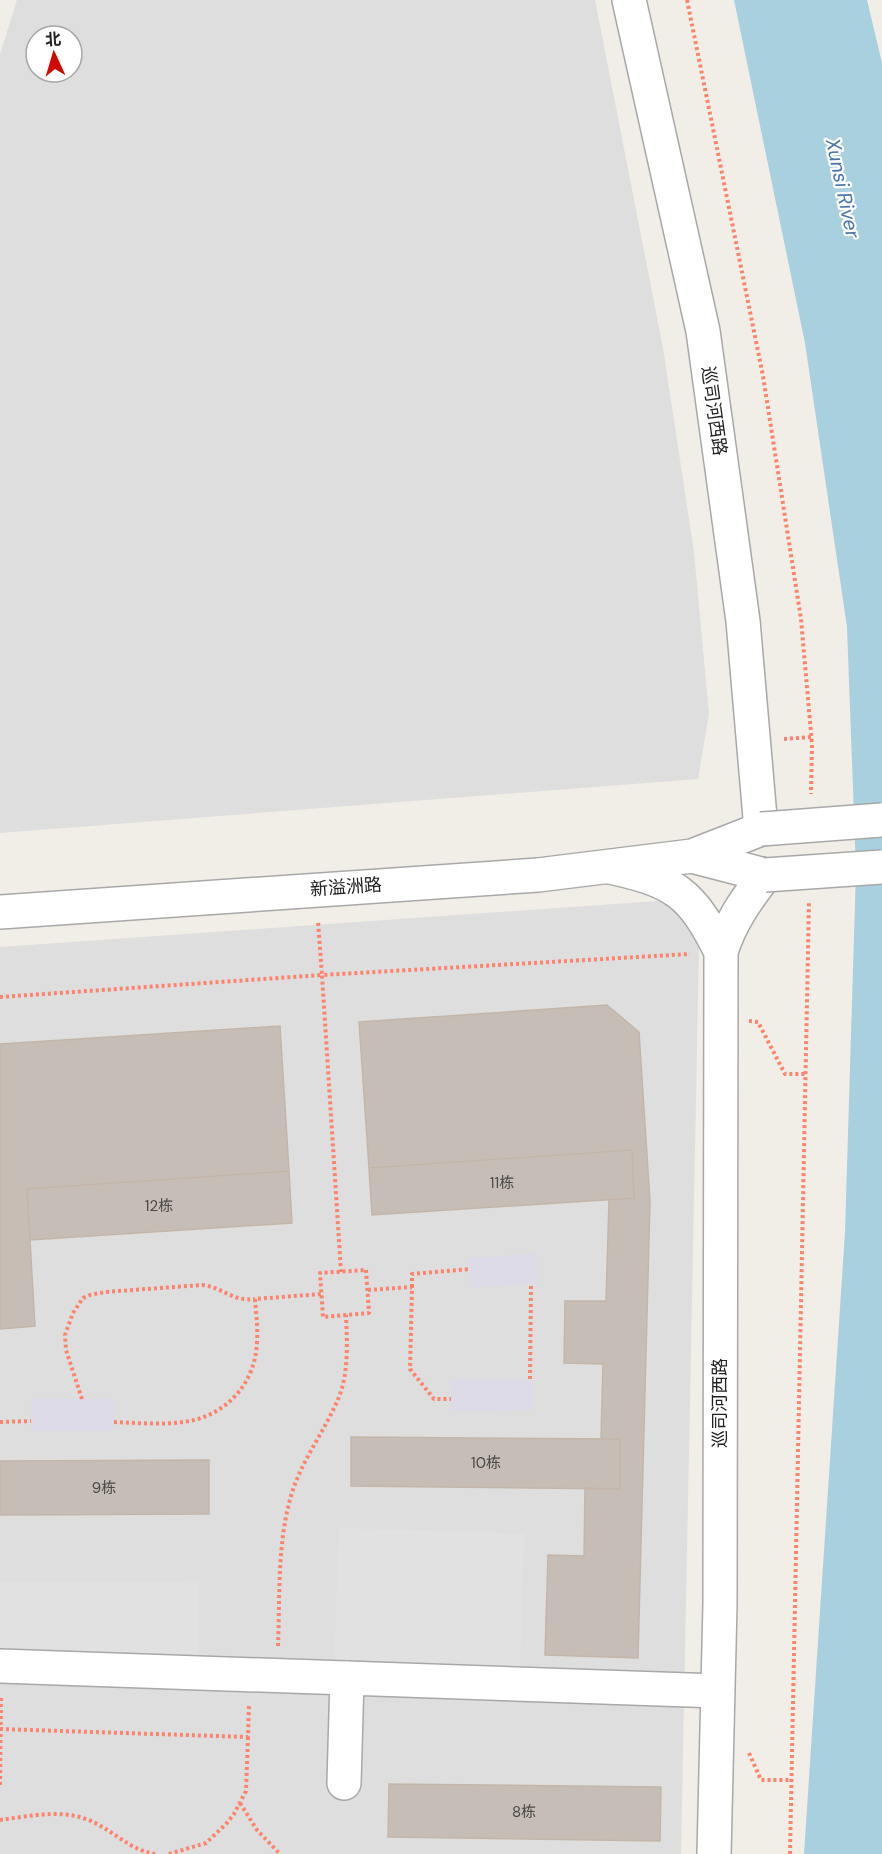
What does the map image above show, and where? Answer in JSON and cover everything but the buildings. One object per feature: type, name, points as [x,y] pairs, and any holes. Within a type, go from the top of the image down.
[{"type":"street","name":"巡司河西路","points":[[629,0],[703,331],[743,621],[761,829]]},
{"type":"street","points":[[692,856],[761,829],[882,820]]},
{"type":"street","points":[[692,856],[765,875],[882,867]]},
{"type":"street","name":"新溢洲路","points":[[0,912],[538,874],[692,856]]},
{"type":"street","points":[[607,866],[646,875],[673,888],[696,907],[721,952]]},
{"type":"street","points":[[721,952],[727,931],[740,908],[765,875]]},
{"type":"street","name":"巡司河西路","points":[[714,1854],[718,1691],[721,952]]},
{"type":"street","points":[[1,1666],[718,1691]]},
{"type":"street","points":[[344,1783],[347,1678]]},
{"type":"path","points":[[687,0],[763,376],[776,457],[801,619],[812,744],[811,803]]},
{"type":"path","points":[[315,889],[341,1272]]},
{"type":"path","points":[[790,1854],[809,897]]},
{"type":"path","points":[[0,997],[322,975],[721,952]]},
{"type":"path","points":[[722,1021],[758,1022],[785,1074],[806,1074]]},
{"type":"path","points":[[451,1399],[434,1399],[410,1369],[412,1274],[470,1269]]},
{"type":"path","points":[[366,1270],[369,1313],[323,1317],[320,1274],[341,1272],[366,1270]]},
{"type":"path","points":[[530,1379],[531,1284]]},
{"type":"path","points":[[82,1399],[65,1343],[68,1323],[83,1298],[105,1292],[202,1285],[215,1287],[239,1299],[321,1294]]},
{"type":"path","points":[[368,1290],[412,1287]]},
{"type":"path","points":[[114,1422],[183,1422],[207,1416],[226,1405],[243,1387],[253,1365],[258,1342],[255,1299]]},
{"type":"path","points":[[169,1854],[206,1843],[226,1824],[246,1791],[248,1737],[264,1675],[280,1581],[286,1514],[299,1474],[339,1395],[346,1360],[346,1315]]},
{"type":"path","points":[[0,1422],[31,1421]]},
{"type":"path","points":[[0,1785],[1,1666]]},
{"type":"path","points":[[0,1729],[248,1737]]},
{"type":"path","points":[[717,1735],[741,1736],[761,1779],[791,1780]]},
{"type":"path","points":[[240,1802],[257,1830],[280,1854]]},
{"type":"path","points":[[0,1820],[54,1814],[78,1816],[103,1827],[129,1845],[155,1854]]},
{"type":"shaded area","points":[[17,0],[595,0],[663,348],[694,552],[709,714],[698,779],[0,833],[0,54]]},
{"type":"shaded area","points":[[700,898],[681,1854],[0,1854],[0,947]]},
{"type":"shaded area","points":[[537,1254],[538,1283],[471,1288],[469,1258]]},
{"type":"shaded area","points":[[451,1379],[533,1380],[533,1410],[451,1411]]},
{"type":"shaded area","points":[[31,1399],[114,1399],[114,1431],[31,1431]]},
{"type":"shaded area","points":[[339,1528],[524,1534],[520,1670],[334,1664]]},
{"type":"shaded area","points":[[0,1582],[198,1583],[198,1661],[0,1656]]},
{"type":"water","name":"Xunsi River","points":[[734,0],[867,0],[882,63],[882,1854],[804,1854],[845,1232],[856,870],[847,627],[805,343]]}]
